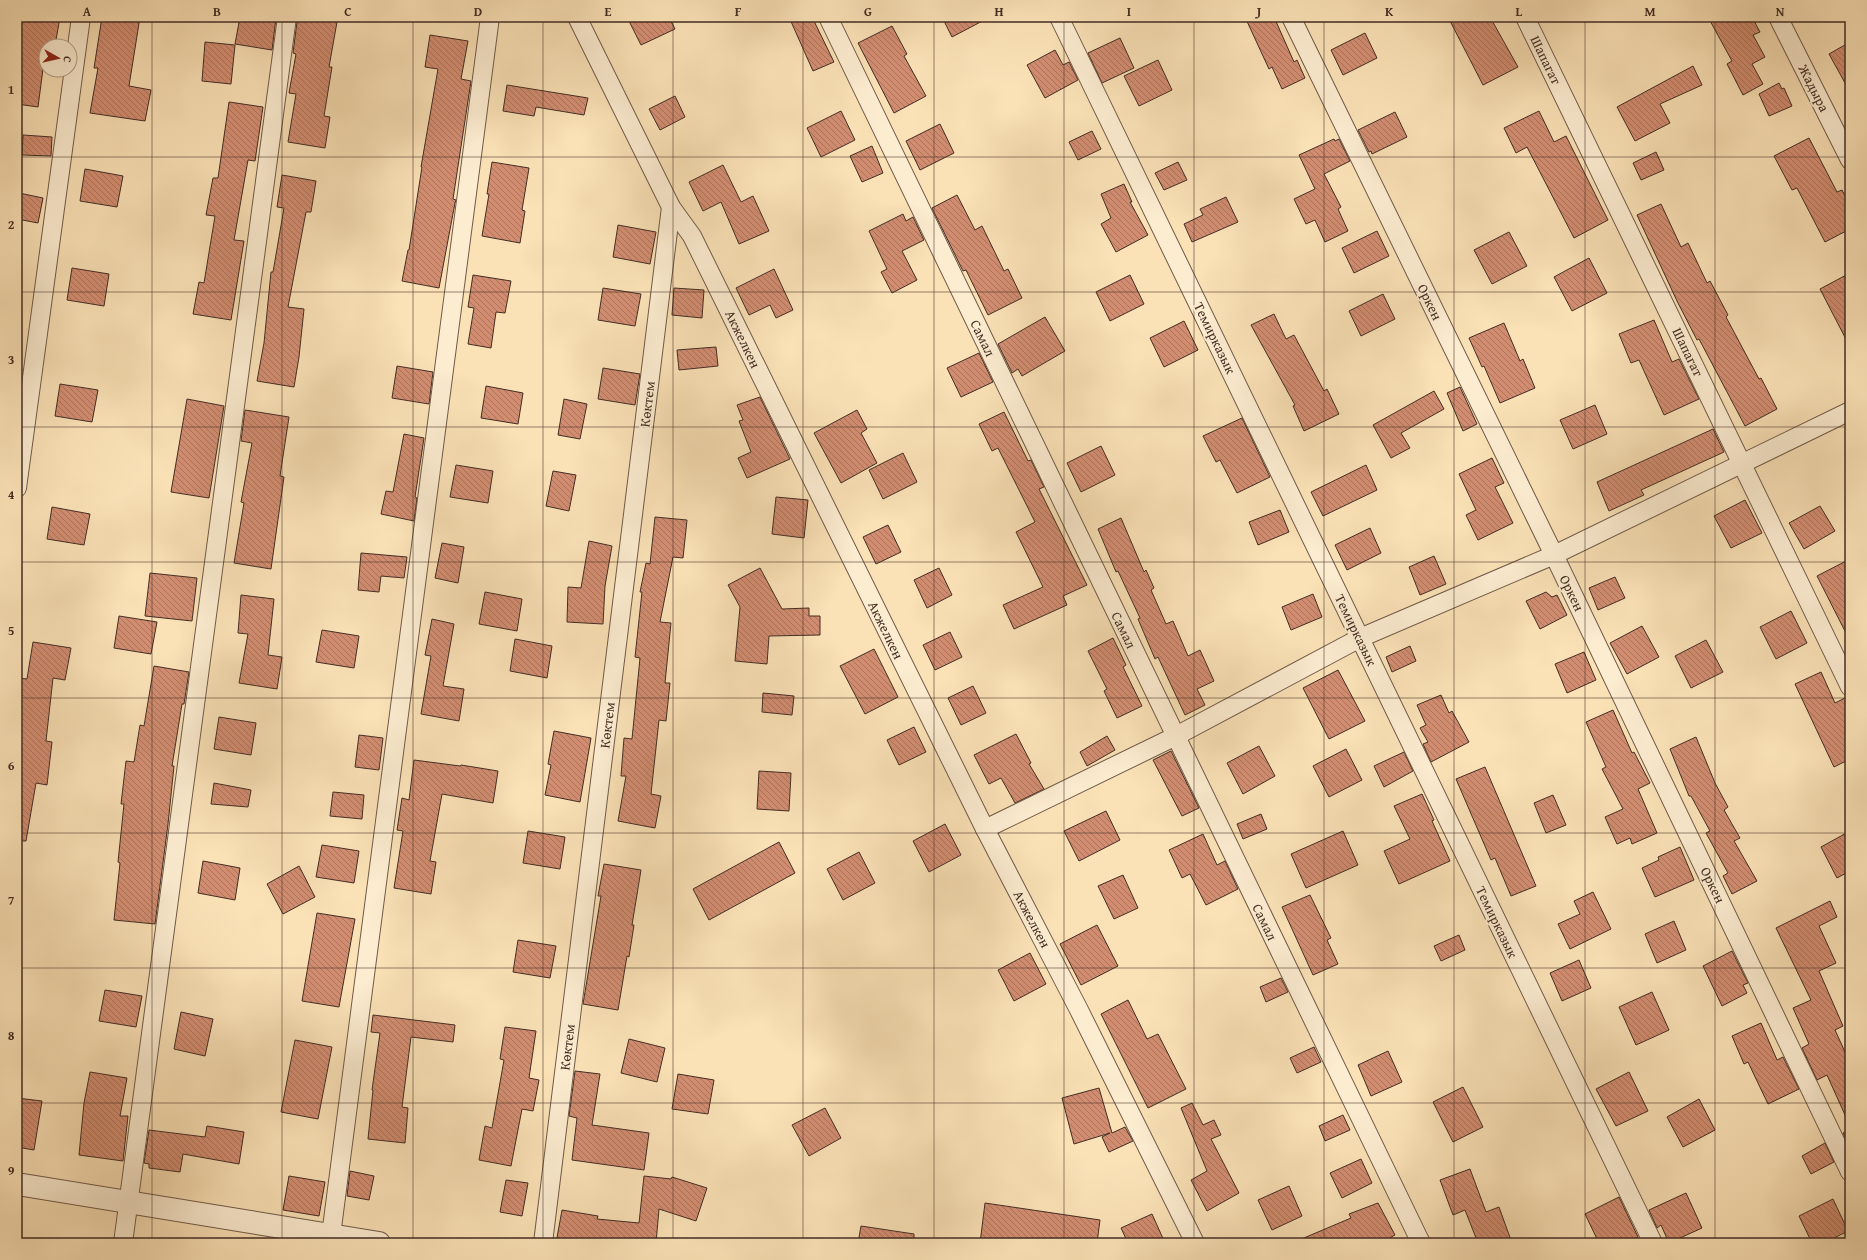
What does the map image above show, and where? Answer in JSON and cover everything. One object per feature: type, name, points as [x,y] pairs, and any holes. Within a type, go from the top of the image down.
[{"type":"street","points":[[17,488],[81,17]]},
{"type":"street","points":[[123,1243],[287,17]]},
{"type":"street","points":[[330,1239],[490,17]]},
{"type":"street","name":"Акжелкен","points":[[577,17],[671,207],[692,236],[985,829],[1078,1008],[1195,1243]]},
{"type":"street","name":"Самал","points":[[828,17],[1421,1243]]},
{"type":"street","name":"Темирказык","points":[[1059,17],[1653,1243]]},
{"type":"street","name":"Оркен","points":[[1291,17],[1554,555],[1850,1172]]},
{"type":"street","name":"Шапагат","points":[[1525,17],[1850,687]]},
{"type":"street","name":"Жадыра","points":[[1778,17],[1850,160]]},
{"type":"street","name":"Көктем","points":[[543,1243],[671,207]]},
{"type":"street","points":[[985,829],[1176,736],[1360,638],[1554,555],[1850,411]]},
{"type":"street","points":[[17,1184],[129,1202],[330,1239],[379,1243]]},
{"type":"building","points":[[22,17],[60,17],[56,38],[38,38],[38,78],[42,78],[38,107],[17,104],[17,44]]},
{"type":"building","points":[[102,17],[140,17],[129,86],[151,90],[145,121],[90,113],[98,68],[94,68]]},
{"type":"building","points":[[240,17],[276,18],[272,50],[235,44]]},
{"type":"building","points":[[300,17],[337,22],[329,67],[332,67],[324,116],[330,117],[325,148],[288,142],[296,94],[289,93],[296,54],[293,53],[297,22],[299,22]]},
{"type":"building","points":[[627,17],[669,17],[675,29],[641,45]]},
{"type":"building","points":[[789,17],[812,17],[834,62],[813,71]]},
{"type":"building","points":[[942,17],[990,17],[952,37]]},
{"type":"building","points":[[1245,17],[1274,17],[1294,62],[1297,60],[1305,78],[1282,89],[1272,67],[1269,69]]},
{"type":"building","points":[[1448,17],[1490,17],[1518,67],[1483,85]]},
{"type":"building","points":[[1708,17],[1752,17],[1760,32],[1753,35],[1765,57],[1752,64],[1763,84],[1743,95],[1727,64],[1732,61]]},
{"type":"building","points":[[892,26],[907,54],[904,56],[926,96],[894,113],[858,43]]},
{"type":"building","points":[[1365,33],[1377,58],[1343,75],[1331,50]]},
{"type":"building","points":[[430,35],[468,41],[461,79],[471,81],[453,199],[456,200],[439,288],[402,281],[409,250],[421,167],[438,69],[425,67]]},
{"type":"building","points":[[1120,38],[1134,68],[1102,83],[1088,53]]},
{"type":"building","points":[[205,42],[235,45],[231,84],[202,81]]},
{"type":"building","points":[[1850,42],[1850,92],[1829,54]]},
{"type":"building","points":[[1055,50],[1063,65],[1069,62],[1078,80],[1045,98],[1027,65]]},
{"type":"building","points":[[1158,60],[1172,90],[1139,106],[1124,76]]},
{"type":"building","points":[[1693,66],[1702,85],[1660,104],[1670,123],[1635,141],[1617,107]]},
{"type":"building","points":[[1779,83],[1782,89],[1784,88],[1792,106],[1769,116],[1759,94]]},
{"type":"building","points":[[507,85],[588,98],[584,115],[536,107],[534,116],[503,111]]},
{"type":"building","points":[[675,96],[685,117],[660,130],[649,109]]},
{"type":"building","points":[[229,102],[263,107],[255,161],[248,160],[234,240],[244,241],[231,320],[193,314],[199,282],[204,283],[215,216],[206,215],[213,178],[218,178]]},
{"type":"building","points":[[841,111],[855,140],[821,157],[807,128]]},
{"type":"building","points":[[1539,111],[1554,142],[1566,136],[1608,220],[1574,238],[1527,147],[1516,153],[1504,128]]},
{"type":"building","points":[[1395,112],[1407,137],[1372,154],[1371,151],[1369,152],[1358,130]]},
{"type":"building","points":[[940,124],[954,153],[920,170],[906,141]]},
{"type":"building","points":[[1092,131],[1101,149],[1078,160],[1069,142]]},
{"type":"building","points":[[23,135],[52,137],[51,156],[22,155]]},
{"type":"building","points":[[1809,138],[1837,192],[1842,190],[1850,205],[1850,229],[1825,242],[1797,188],[1792,190],[1774,156]]},
{"type":"building","points":[[1334,139],[1335,141],[1339,139],[1350,161],[1324,174],[1341,207],[1338,209],[1348,231],[1325,242],[1315,220],[1306,224],[1294,199],[1315,189],[1299,155]]},
{"type":"building","points":[[872,146],[883,173],[862,182],[850,156]]},
{"type":"building","points":[[1656,152],[1664,170],[1641,180],[1633,163]]},
{"type":"building","points":[[492,162],[529,168],[522,210],[525,211],[520,243],[482,236],[489,194],[487,194]]},
{"type":"building","points":[[1178,162],[1187,180],[1164,190],[1155,173]]},
{"type":"building","points":[[723,165],[741,202],[753,196],[769,231],[739,244],[721,202],[703,211],[689,182]]},
{"type":"building","points":[[85,169],[123,176],[117,207],[80,201]]},
{"type":"building","points":[[282,175],[316,181],[311,212],[306,212],[288,307],[304,309],[294,387],[257,381],[264,343],[271,272],[273,272],[284,208],[277,207]]},
{"type":"building","points":[[1124,184],[1132,202],[1130,202],[1148,235],[1116,252],[1101,224],[1111,218],[1101,194]]},
{"type":"building","points":[[19,193],[43,198],[38,223],[17,219]]},
{"type":"building","points":[[957,195],[975,230],[982,226],[1004,271],[1008,269],[1022,298],[988,315],[966,270],[963,271],[932,208]]},
{"type":"building","points":[[1226,197],[1238,222],[1192,242],[1184,224],[1203,215],[1200,209]]},
{"type":"building","points":[[1661,204],[1681,247],[1688,243],[1707,283],[1710,281],[1728,315],[1726,317],[1777,409],[1745,426],[1677,301],[1637,215]]},
{"type":"building","points":[[903,214],[906,221],[913,217],[924,240],[902,251],[917,280],[892,293],[881,272],[887,269],[869,231]]},
{"type":"building","points":[[618,225],[656,232],[650,264],[613,257]]},
{"type":"building","points":[[1377,231],[1389,256],[1354,273],[1342,248]]},
{"type":"building","points":[[1509,232],[1527,266],[1492,284],[1474,250]]},
{"type":"building","points":[[1589,258],[1607,293],[1572,311],[1554,277]]},
{"type":"building","points":[[72,268],[109,274],[104,306],[67,300]]},
{"type":"building","points":[[774,269],[793,310],[776,318],[770,305],[749,315],[736,288]]},
{"type":"building","points":[[1850,273],[1850,347],[1820,289]]},
{"type":"building","points":[[473,275],[511,281],[505,313],[496,312],[491,348],[468,344],[474,308],[468,307]]},
{"type":"building","points":[[1130,275],[1144,304],[1110,321],[1096,292]]},
{"type":"building","points":[[603,288],[641,294],[635,326],[598,320]]},
{"type":"building","points":[[674,288],[704,290],[702,318],[672,315]]},
{"type":"building","points":[[1383,294],[1395,319],[1361,336],[1349,311]]},
{"type":"building","points":[[1274,314],[1286,339],[1294,335],[1324,391],[1327,389],[1339,414],[1304,431],[1293,406],[1295,405],[1251,325]]},
{"type":"building","points":[[1045,317],[1065,351],[1022,376],[1018,369],[1012,373],[998,344]]},
{"type":"building","points":[[1654,320],[1672,362],[1679,359],[1699,399],[1664,415],[1639,360],[1631,363],[1619,334]]},
{"type":"building","points":[[1184,321],[1198,350],[1164,367],[1150,338]]},
{"type":"building","points":[[1504,323],[1520,361],[1523,359],[1535,388],[1500,403],[1484,366],[1482,367],[1469,338]]},
{"type":"building","points":[[716,347],[718,366],[679,370],[677,350]]},
{"type":"building","points":[[979,353],[993,382],[961,397],[947,368]]},
{"type":"building","points":[[397,366],[433,372],[429,404],[392,398]]},
{"type":"building","points":[[603,368],[640,374],[635,405],[598,399]]},
{"type":"building","points":[[60,384],[98,390],[92,422],[55,416]]},
{"type":"building","points":[[486,386],[523,393],[518,424],[481,418]]},
{"type":"building","points":[[1460,387],[1477,424],[1463,431],[1447,393]]},
{"type":"building","points":[[1434,391],[1444,409],[1401,433],[1410,448],[1391,458],[1373,425]]},
{"type":"building","points":[[760,397],[790,459],[747,478],[738,458],[751,452],[739,421],[743,420],[737,405]]},
{"type":"building","points":[[187,399],[224,406],[209,498],[171,492]]},
{"type":"building","points":[[564,399],[587,404],[580,439],[558,435]]},
{"type":"building","points":[[1595,405],[1607,434],[1573,449],[1560,420]]},
{"type":"building","points":[[245,410],[289,417],[280,476],[284,477],[271,569],[234,563],[244,503],[241,502],[252,443],[241,441]]},
{"type":"building","points":[[857,410],[867,429],[861,433],[877,463],[841,483],[814,433]]},
{"type":"building","points":[[1004,412],[1028,461],[1031,460],[1044,487],[1039,489],[1087,585],[1063,596],[1067,605],[1014,629],[1003,605],[1043,587],[1016,532],[1035,522],[998,448],[992,451],[979,424]]},
{"type":"building","points":[[1242,418],[1270,477],[1237,493],[1220,460],[1216,462],[1203,436]]},
{"type":"building","points":[[1713,429],[1724,452],[1641,490],[1644,495],[1609,511],[1597,482]]},
{"type":"building","points":[[404,434],[424,438],[415,497],[417,498],[414,521],[381,514],[386,491],[393,492]]},
{"type":"building","points":[[1101,446],[1115,475],[1081,492],[1067,463]]},
{"type":"building","points":[[903,453],[917,482],[883,499],[869,470]]},
{"type":"building","points":[[1492,458],[1504,483],[1495,487],[1513,523],[1478,540],[1466,515],[1476,510],[1459,474]]},
{"type":"building","points":[[456,465],[493,471],[488,503],[450,497]]},
{"type":"building","points":[[1366,465],[1377,490],[1323,516],[1311,492]]},
{"type":"building","points":[[553,471],[576,475],[569,511],[546,506]]},
{"type":"building","points":[[776,497],[808,500],[804,538],[772,534]]},
{"type":"building","points":[[1745,500],[1762,533],[1731,548],[1714,516]]},
{"type":"building","points":[[1820,506],[1835,531],[1804,549],[1789,523]]},
{"type":"building","points":[[52,507],[90,514],[84,545],[47,539]]},
{"type":"building","points":[[1280,510],[1289,532],[1258,545],[1249,522]]},
{"type":"building","points":[[655,517],[687,520],[683,558],[673,557],[660,622],[671,623],[665,683],[670,683],[666,721],[659,720],[651,794],[661,796],[655,828],[618,821],[626,776],[621,776],[624,738],[632,739],[640,658],[635,657],[642,592],[640,592],[646,563],[650,564]]},
{"type":"building","points":[[1121,518],[1144,572],[1146,570],[1154,588],[1151,590],[1166,624],[1173,621],[1188,656],[1200,650],[1214,681],[1197,689],[1205,705],[1185,715],[1158,657],[1155,659],[1138,619],[1140,618],[1118,571],[1116,572],[1098,529]]},
{"type":"building","points":[[888,525],[901,552],[876,564],[863,537]]},
{"type":"building","points":[[1370,528],[1381,553],[1347,570],[1335,545]]},
{"type":"building","points":[[589,541],[612,546],[605,586],[603,624],[567,622],[568,587],[581,588]]},
{"type":"building","points":[[442,543],[464,547],[458,583],[435,578]]},
{"type":"building","points":[[361,553],[407,557],[404,578],[381,576],[379,592],[358,590]]},
{"type":"building","points":[[1434,556],[1446,584],[1420,595],[1409,567]]},
{"type":"building","points":[[1850,559],[1850,641],[1817,576]]},
{"type":"building","points":[[760,568],[782,609],[809,608],[809,616],[820,616],[820,635],[769,636],[767,664],[735,661],[740,607],[728,585]]},
{"type":"building","points":[[939,568],[952,595],[927,608],[914,580]]},
{"type":"building","points":[[150,573],[197,578],[192,621],[145,616]]},
{"type":"building","points":[[1615,577],[1625,598],[1598,610],[1589,588]]},
{"type":"building","points":[[485,592],[522,599],[517,631],[479,624]]},
{"type":"building","points":[[1546,592],[1552,597],[1557,595],[1567,615],[1540,629],[1526,601]]},
{"type":"building","points":[[1313,594],[1322,617],[1291,630],[1282,607]]},
{"type":"building","points":[[241,595],[274,599],[268,655],[282,657],[277,689],[239,683],[248,634],[238,633]]},
{"type":"building","points":[[1791,611],[1807,643],[1776,659],[1760,627]]},
{"type":"building","points":[[119,616],[157,622],[151,654],[114,648]]},
{"type":"building","points":[[432,619],[454,624],[443,686],[464,689],[459,721],[421,714],[431,656],[425,655]]},
{"type":"building","points":[[1642,626],[1659,657],[1627,674],[1610,643]]},
{"type":"building","points":[[322,630],[359,636],[354,668],[316,662]]},
{"type":"building","points":[[950,632],[962,657],[935,670],[923,645]]},
{"type":"building","points":[[1113,638],[1126,665],[1123,667],[1142,706],[1117,718],[1104,691],[1107,689],[1088,651]]},
{"type":"building","points":[[515,639],[552,646],[547,678],[510,671]]},
{"type":"building","points":[[1706,640],[1723,672],[1691,688],[1675,656]]},
{"type":"building","points":[[33,642],[71,648],[65,680],[53,678],[46,741],[52,742],[47,785],[36,783],[26,841],[17,841],[17,678],[27,679]]},
{"type":"building","points":[[1410,646],[1416,661],[1392,672],[1386,657]]},
{"type":"building","points":[[874,649],[898,697],[865,714],[840,666]]},
{"type":"building","points":[[1584,652],[1596,680],[1567,693],[1555,664]]},
{"type":"building","points":[[154,666],[189,672],[172,766],[174,766],[168,824],[155,924],[114,920],[124,804],[121,804],[126,761],[134,762],[140,725],[144,726]]},
{"type":"building","points":[[1338,670],[1365,721],[1329,739],[1303,688]]},
{"type":"building","points":[[1821,672],[1835,703],[1850,697],[1850,759],[1834,767],[1795,684]]},
{"type":"building","points":[[973,686],[986,713],[961,725],[948,698]]},
{"type":"building","points":[[763,693],[794,696],[792,715],[762,712]]},
{"type":"building","points":[[1441,695],[1449,713],[1452,711],[1469,742],[1431,762],[1423,744],[1428,742],[1420,728],[1426,725],[1417,705]]},
{"type":"building","points":[[1613,710],[1632,753],[1634,752],[1650,783],[1638,789],[1657,833],[1632,844],[1630,838],[1617,844],[1605,817],[1623,809],[1602,769],[1606,767],[1586,722]]},
{"type":"building","points":[[219,717],[256,723],[251,755],[214,749]]},
{"type":"building","points":[[914,727],[926,752],[899,765],[887,740]]},
{"type":"building","points":[[554,731],[591,738],[580,802],[545,795],[551,765],[548,764]]},
{"type":"building","points":[[1016,734],[1031,763],[1029,764],[1044,789],[1015,803],[1001,778],[989,784],[974,755]]},
{"type":"building","points":[[359,735],[383,738],[379,770],[355,767]]},
{"type":"building","points":[[1107,736],[1115,750],[1087,766],[1080,752]]},
{"type":"building","points":[[1696,737],[1715,783],[1728,807],[1724,810],[1740,838],[1734,841],[1757,881],[1732,894],[1723,876],[1728,873],[1706,833],[1710,831],[1691,796],[1689,796],[1670,749]]},
{"type":"building","points":[[1259,746],[1275,776],[1243,794],[1227,763]]},
{"type":"building","points":[[1346,749],[1362,780],[1329,797],[1313,766]]},
{"type":"building","points":[[1171,751],[1199,808],[1182,816],[1153,760]]},
{"type":"building","points":[[1404,752],[1413,771],[1384,787],[1374,766]]},
{"type":"building","points":[[414,760],[498,771],[493,803],[442,794],[430,861],[436,862],[431,894],[394,888],[403,831],[397,830],[402,798],[409,800]]},
{"type":"building","points":[[1485,767],[1536,886],[1511,896],[1495,858],[1491,860],[1456,779]]},
{"type":"building","points":[[759,771],[791,773],[789,811],[757,809]]},
{"type":"building","points":[[214,783],[251,790],[248,807],[211,804]]},
{"type":"building","points":[[333,792],[364,795],[362,819],[330,816]]},
{"type":"building","points":[[1422,794],[1450,861],[1399,884],[1384,851],[1410,839],[1394,806]]},
{"type":"building","points":[[1553,795],[1566,825],[1546,833],[1534,803]]},
{"type":"building","points":[[1106,811],[1120,840],[1079,861],[1064,831]]},
{"type":"building","points":[[1261,814],[1267,829],[1243,839],[1237,824]]},
{"type":"building","points":[[945,824],[961,855],[929,872],[913,841]]},
{"type":"building","points":[[528,831],[565,837],[560,869],[523,863]]},
{"type":"building","points":[[1343,831],[1358,865],[1306,888],[1291,854]]},
{"type":"building","points":[[1850,831],[1850,871],[1837,878],[1821,847]]},
{"type":"building","points":[[1203,834],[1217,865],[1225,861],[1238,889],[1206,905],[1190,874],[1182,878],[1169,850]]},
{"type":"building","points":[[779,842],[795,873],[709,920],[693,889]]},
{"type":"building","points":[[322,845],[359,851],[354,883],[316,877]]},
{"type":"building","points":[[1680,847],[1694,880],[1655,897],[1642,868],[1659,860],[1658,857]]},
{"type":"building","points":[[859,852],[875,883],[843,900],[827,869]]},
{"type":"building","points":[[203,861],[240,868],[235,900],[198,893]]},
{"type":"building","points":[[604,864],[641,870],[632,925],[634,925],[629,957],[627,956],[618,1010],[583,1004],[601,896],[598,896]]},
{"type":"building","points":[[299,866],[315,897],[283,914],[267,884]]},
{"type":"building","points":[[1123,875],[1138,908],[1114,919],[1098,886]]},
{"type":"building","points":[[1593,892],[1611,929],[1570,949],[1558,924],[1580,914],[1574,901]]},
{"type":"building","points":[[1310,895],[1331,938],[1327,940],[1338,964],[1313,975],[1282,907]]},
{"type":"building","points":[[1830,901],[1837,917],[1819,926],[1836,963],[1819,971],[1843,1026],[1835,1030],[1850,1063],[1850,1126],[1827,1075],[1817,1080],[1802,1048],[1809,1044],[1793,1008],[1811,1000],[1776,928]]},
{"type":"building","points":[[317,913],[355,919],[339,1007],[302,1001]]},
{"type":"building","points":[[1674,921],[1686,950],[1657,963],[1645,934]]},
{"type":"building","points":[[1097,925],[1118,966],[1081,985],[1060,944]]},
{"type":"building","points":[[1459,935],[1465,950],[1441,961],[1434,946]]},
{"type":"building","points":[[518,940],[556,946],[550,978],[513,972]]},
{"type":"building","points":[[1732,951],[1748,983],[1743,985],[1747,993],[1722,1006],[1703,966]]},
{"type":"building","points":[[1030,953],[1046,984],[1014,1001],[998,970]]},
{"type":"building","points":[[1579,960],[1591,988],[1562,1001],[1550,973]]},
{"type":"building","points":[[1281,978],[1288,992],[1266,1002],[1260,987]]},
{"type":"building","points":[[105,990],[142,996],[136,1027],[99,1021]]},
{"type":"building","points":[[1652,992],[1669,1030],[1636,1045],[1619,1007]]},
{"type":"building","points":[[1128,1000],[1147,1039],[1158,1034],[1186,1089],[1148,1108],[1101,1014]]},
{"type":"building","points":[[181,1012],[213,1019],[205,1056],[174,1049]]},
{"type":"building","points":[[373,1015],[455,1025],[453,1042],[411,1037],[402,1107],[408,1108],[405,1143],[368,1139],[372,1090],[380,1033],[371,1032]]},
{"type":"building","points":[[1761,1023],[1777,1060],[1783,1057],[1799,1089],[1768,1104],[1748,1062],[1744,1064],[1732,1036]]},
{"type":"building","points":[[505,1027],[536,1031],[529,1078],[539,1080],[533,1111],[522,1109],[511,1166],[479,1160],[485,1126],[492,1128],[504,1060],[500,1059]]},
{"type":"building","points":[[629,1039],[665,1048],[657,1082],[621,1073]]},
{"type":"building","points":[[295,1040],[332,1047],[318,1119],[281,1112]]},
{"type":"building","points":[[1314,1047],[1321,1062],[1297,1073],[1290,1058]]},
{"type":"building","points":[[1388,1051],[1402,1082],[1371,1096],[1358,1065]]},
{"type":"building","points":[[575,1071],[600,1074],[592,1125],[649,1133],[644,1170],[572,1160],[577,1118],[569,1116]]},
{"type":"building","points":[[90,1072],[127,1078],[120,1116],[128,1116],[123,1161],[79,1155],[84,1103]]},
{"type":"building","points":[[1629,1072],[1648,1111],[1616,1126],[1596,1089]]},
{"type":"building","points":[[678,1074],[714,1080],[708,1114],[672,1109]]},
{"type":"building","points":[[1463,1087],[1483,1127],[1453,1142],[1433,1102]]},
{"type":"building","points":[[1099,1088],[1112,1133],[1125,1127],[1133,1141],[1109,1152],[1102,1137],[1110,1133],[1074,1144],[1062,1098]]},
{"type":"building","points":[[17,1098],[42,1101],[34,1150],[17,1147]]},
{"type":"building","points":[[1699,1099],[1715,1130],[1683,1147],[1667,1117]]},
{"type":"building","points":[[1192,1103],[1203,1125],[1214,1120],[1221,1135],[1211,1139],[1239,1193],[1207,1211],[1191,1180],[1207,1171],[1181,1108]]},
{"type":"building","points":[[825,1108],[841,1138],[809,1156],[792,1125]]},
{"type":"building","points":[[1343,1115],[1350,1130],[1325,1141],[1319,1126]]},
{"type":"building","points":[[207,1126],[244,1132],[239,1164],[183,1154],[180,1172],[149,1168],[149,1164],[144,1163],[149,1130],[205,1137]]},
{"type":"building","points":[[1850,1129],[1850,1148],[1843,1133]]},
{"type":"building","points":[[1825,1143],[1834,1162],[1811,1174],[1802,1156]]},
{"type":"building","points":[[1361,1159],[1372,1183],[1342,1198],[1330,1173]]},
{"type":"building","points":[[1470,1169],[1486,1212],[1499,1207],[1512,1243],[1478,1243],[1465,1210],[1453,1215],[1440,1180]]},
{"type":"building","points":[[350,1171],[374,1176],[369,1200],[347,1196]]},
{"type":"building","points":[[289,1176],[325,1182],[319,1216],[283,1210]]},
{"type":"building","points":[[644,1176],[671,1179],[672,1177],[707,1188],[696,1221],[659,1209],[656,1243],[556,1243],[562,1210],[598,1216],[597,1219],[639,1223]]},
{"type":"building","points":[[506,1180],[528,1183],[522,1216],[500,1212]]},
{"type":"building","points":[[1289,1186],[1302,1216],[1272,1230],[1258,1200]]},
{"type":"building","points":[[1686,1193],[1702,1228],[1669,1243],[1661,1225],[1657,1228],[1649,1210]]},
{"type":"building","points":[[1619,1197],[1638,1237],[1626,1243],[1599,1243],[1585,1214]]},
{"type":"building","points":[[1833,1199],[1848,1231],[1824,1243],[1812,1243],[1799,1216]]},
{"type":"building","points":[[985,1203],[1100,1220],[1097,1243],[980,1243]]},
{"type":"building","points":[[1378,1203],[1395,1235],[1380,1243],[1292,1243],[1351,1218],[1349,1214]]},
{"type":"building","points":[[1152,1214],[1165,1243],[1128,1243],[1121,1228]]},
{"type":"building","points":[[861,1226],[914,1234],[914,1243],[858,1243]]}]
